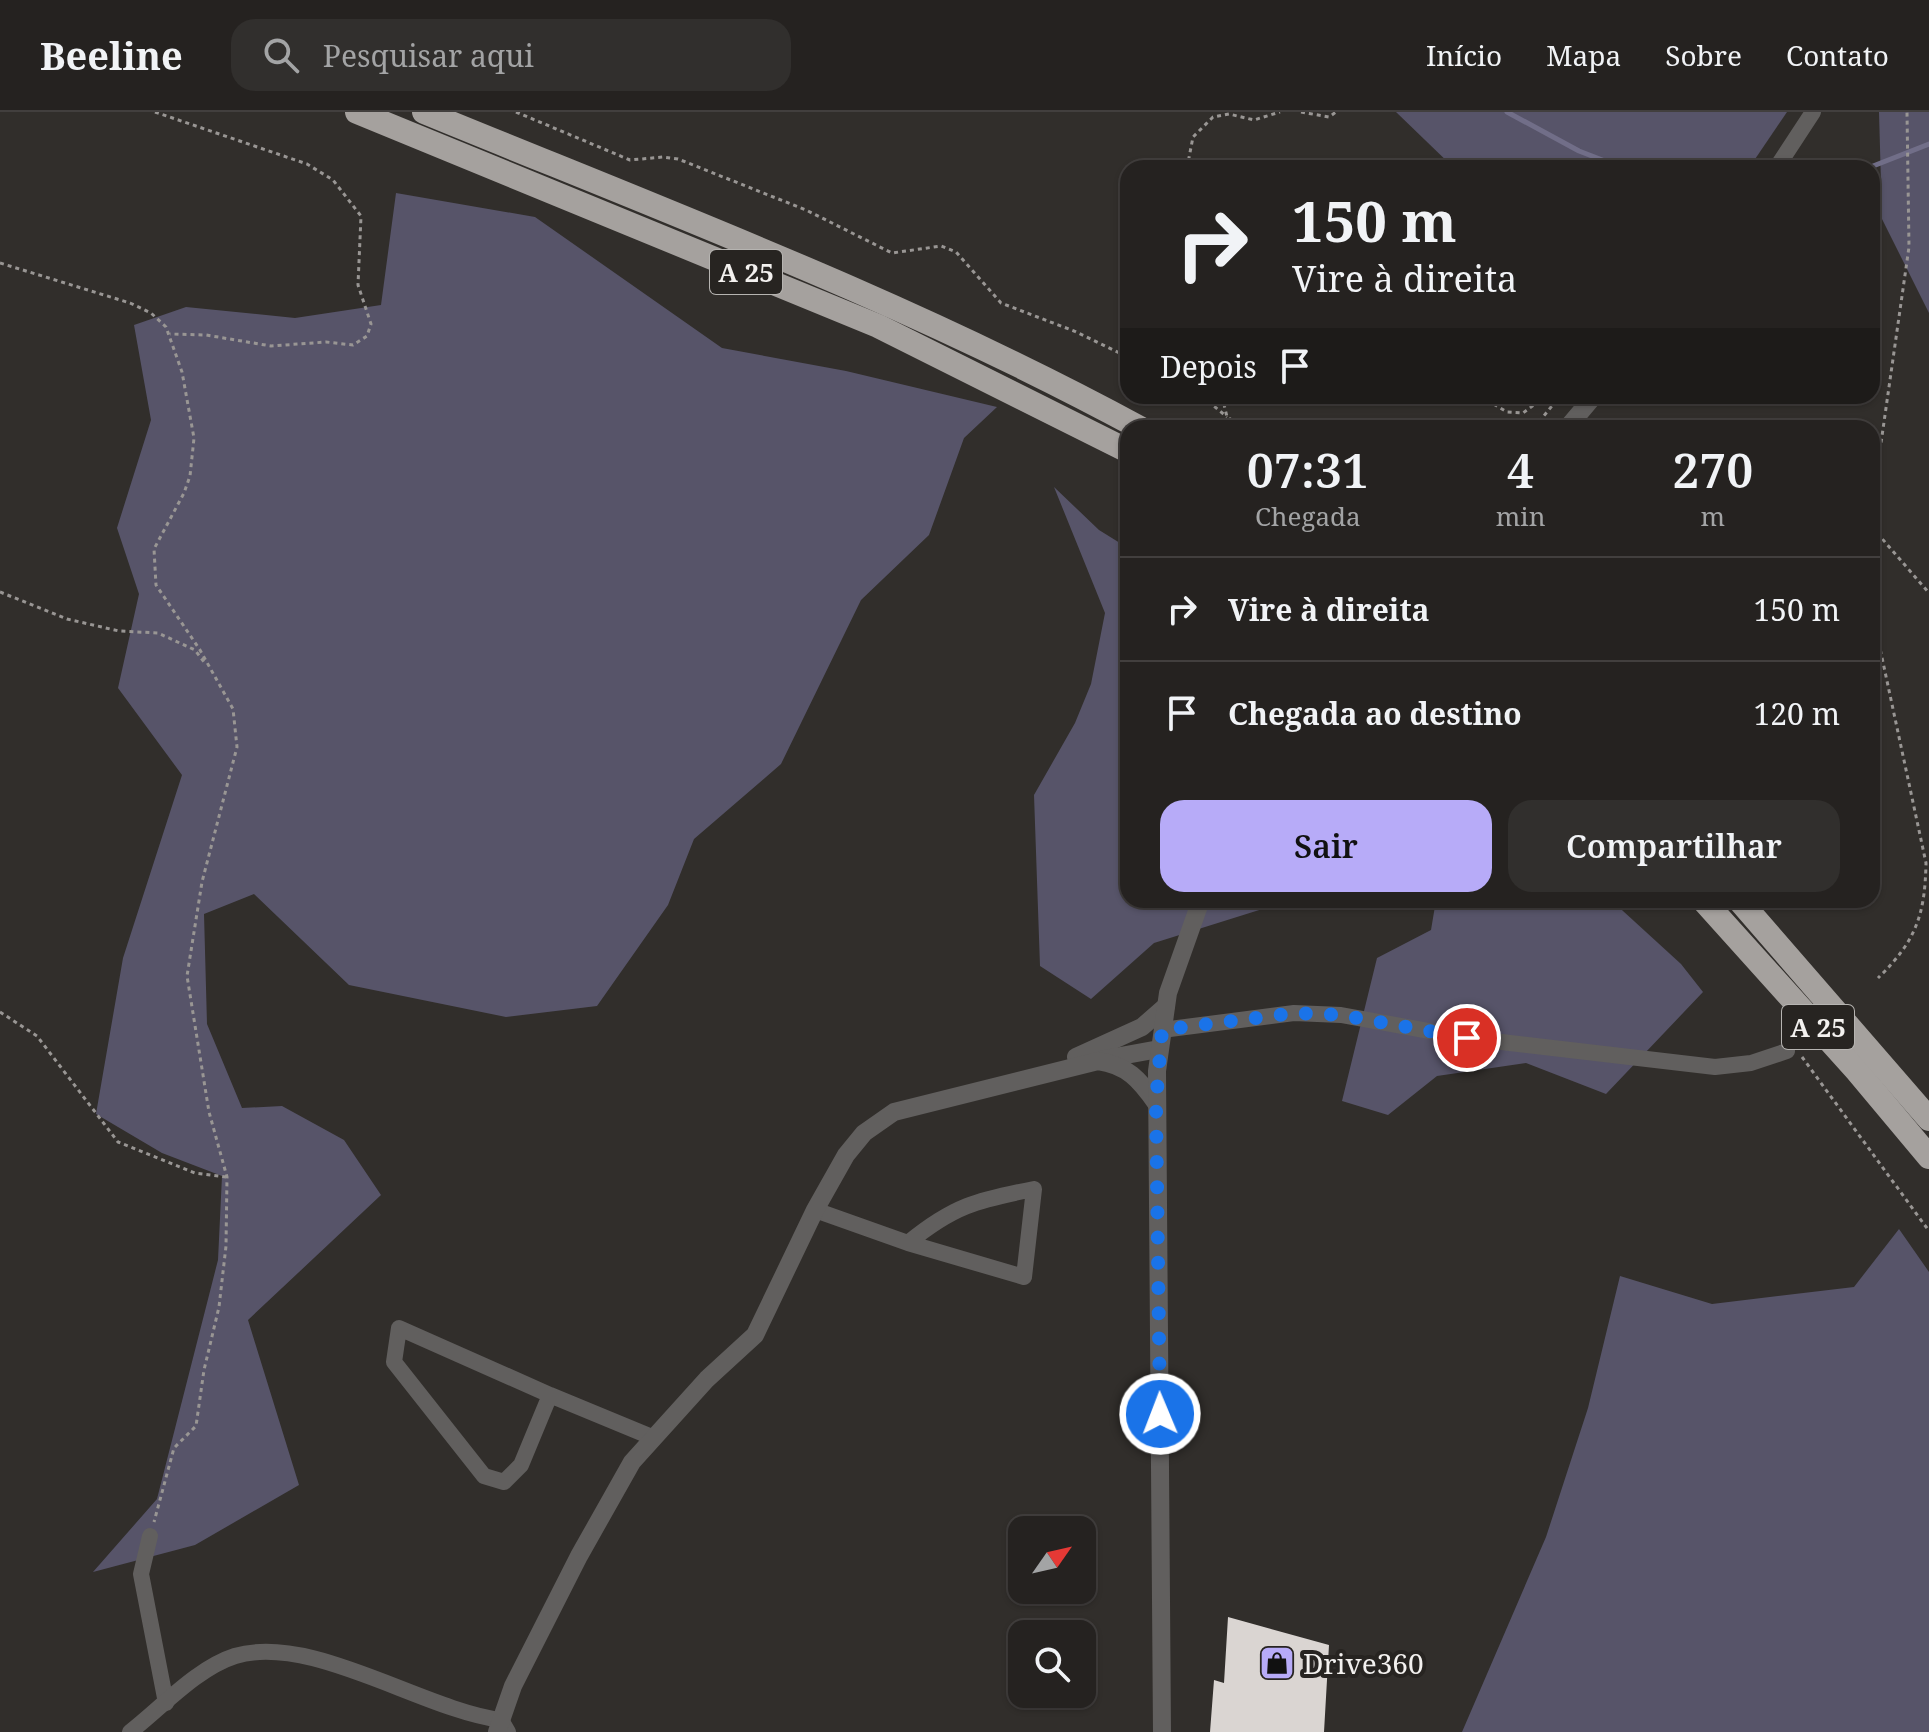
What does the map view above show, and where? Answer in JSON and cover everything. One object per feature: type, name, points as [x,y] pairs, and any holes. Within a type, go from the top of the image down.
[{"type":"highway","name":"A 25","points":[[357,112],[878,326],[1120,447]]},
{"type":"highway","name":"A 25","points":[[424,112],[887,302],[1059,384],[1125,420]]},
{"type":"highway","name":"A 25","points":[[1710,908],[1857,1071],[1929,1157]]},
{"type":"highway","name":"A 25","points":[[1746,908],[1929,1119]]},
{"type":"street","points":[[1781,160],[1813,112]]},
{"type":"street","points":[[1574,420],[1587,404]]},
{"type":"street","points":[[1162,1732],[1156,1103],[1159,1049],[1166,1006],[1198,908]]},
{"type":"street","points":[[1016,1081],[1115,1041],[1157,1017],[1166,1006]]},
{"type":"street","points":[[1162,1030],[1294,1013],[1341,1015],[1467,1038],[1715,1067],[1751,1063],[1787,1051]]},
{"type":"street","points":[[130,1732],[204,1673],[234,1656],[295,1655],[354,1672],[502,1728],[513,1686],[579,1556],[632,1462],[707,1379],[755,1335],[815,1210],[846,1155],[864,1133],[894,1112],[1098,1061],[1159,1049]]},
{"type":"street","points":[[1098,1061],[1118,1064],[1139,1080],[1156,1103]]},
{"type":"street","points":[[815,1210],[908,1243],[1024,1277],[1034,1189],[978,1200],[940,1216],[908,1243]]},
{"type":"street","points":[[550,1395],[521,1465],[504,1482],[484,1476],[394,1362],[399,1328],[654,1438]]},
{"type":"street","points":[[150,1536],[141,1574],[166,1703]]},
{"type":"path","points":[[155,112],[307,164],[333,180],[361,216],[358,285],[371,324],[367,336],[353,345],[326,342],[271,346],[206,335],[169,334]]},
{"type":"path","points":[[516,112],[630,160],[678,159],[806,210],[892,253],[941,246],[956,252],[1001,303],[1074,331],[1120,353]]},
{"type":"path","points":[[1189,160],[1193,137],[1213,117],[1229,114],[1254,120],[1280,112]]},
{"type":"path","points":[[1301,112],[1329,117],[1336,112]]},
{"type":"path","points":[[1880,450],[1909,247],[1907,112]]},
{"type":"path","points":[[0,263],[130,303],[151,313],[169,334],[182,372],[193,447],[184,493],[154,549],[152,562],[156,585],[233,709],[237,747],[202,882],[187,976],[209,1112],[227,1177],[229,1212],[219,1307],[204,1370],[196,1426],[174,1448],[150,1536]]},
{"type":"path","points":[[1212,404],[1232,420]]},
{"type":"path","points":[[1224,404],[1227,417]]},
{"type":"path","points":[[1494,404],[1507,412],[1523,413],[1535,404]]},
{"type":"path","points":[[1540,420],[1554,404]]},
{"type":"path","points":[[1880,536],[1929,593]]},
{"type":"path","points":[[0,592],[67,619],[119,631],[158,633],[195,650],[208,666]]},
{"type":"path","points":[[1878,978],[1900,957],[1914,933],[1925,905],[1926,863],[1880,648]]},
{"type":"path","points":[[0,1012],[37,1036],[118,1142],[195,1173],[227,1177]]},
{"type":"path","points":[[1787,1051],[1804,1058],[1929,1231]]},
{"type":"shaded area","points":[[1396,112],[1787,112],[1754,160],[1446,160]]},
{"type":"shaded area","points":[[1879,112],[1929,112],[1929,313],[1882,219]]},
{"type":"shaded area","points":[[396,193],[535,217],[722,348],[846,371],[997,407],[964,438],[929,535],[861,600],[781,764],[694,839],[668,905],[597,1006],[506,1017],[349,985],[254,894],[204,914],[207,1024],[242,1108],[282,1106],[344,1140],[381,1195],[248,1320],[299,1485],[195,1545],[93,1572],[157,1499],[218,1260],[222,1176],[162,1153],[96,1114],[123,958],[182,775],[118,688],[139,594],[117,528],[151,420],[134,325],[186,307],[295,318],[381,305]]},
{"type":"shaded area","points":[[1054,487],[1099,530],[1120,543],[1120,908],[1266,908],[1154,943],[1091,999],[1040,966],[1034,795],[1075,723],[1091,684],[1105,613]]},
{"type":"shaded area","points":[[1435,908],[1620,908],[1681,964],[1703,992],[1606,1094],[1526,1063],[1437,1076],[1388,1115],[1342,1101],[1377,958],[1431,930]]},
{"type":"shaded area","points":[[1899,1229],[1929,1272],[1929,1732],[1462,1732],[1546,1537],[1588,1408],[1620,1276],[1712,1304],[1854,1287]]},
{"type":"building","name":"Drive360","points":[[1228,1617],[1329,1645],[1324,1732],[1210,1732],[1214,1680],[1224,1683]]},
{"type":"waterway","points":[[1507,112],[1579,151],[1602,160]]},
{"type":"waterway","points":[[1880,163],[1929,144]]},
{"type":"place","name":"Drive360","points":[[1277,1663]]},
{"type":"route","points":[[1160,1414],[1156,1103],[1162,1030],[1294,1013],[1341,1015],[1467,1038]]}]
